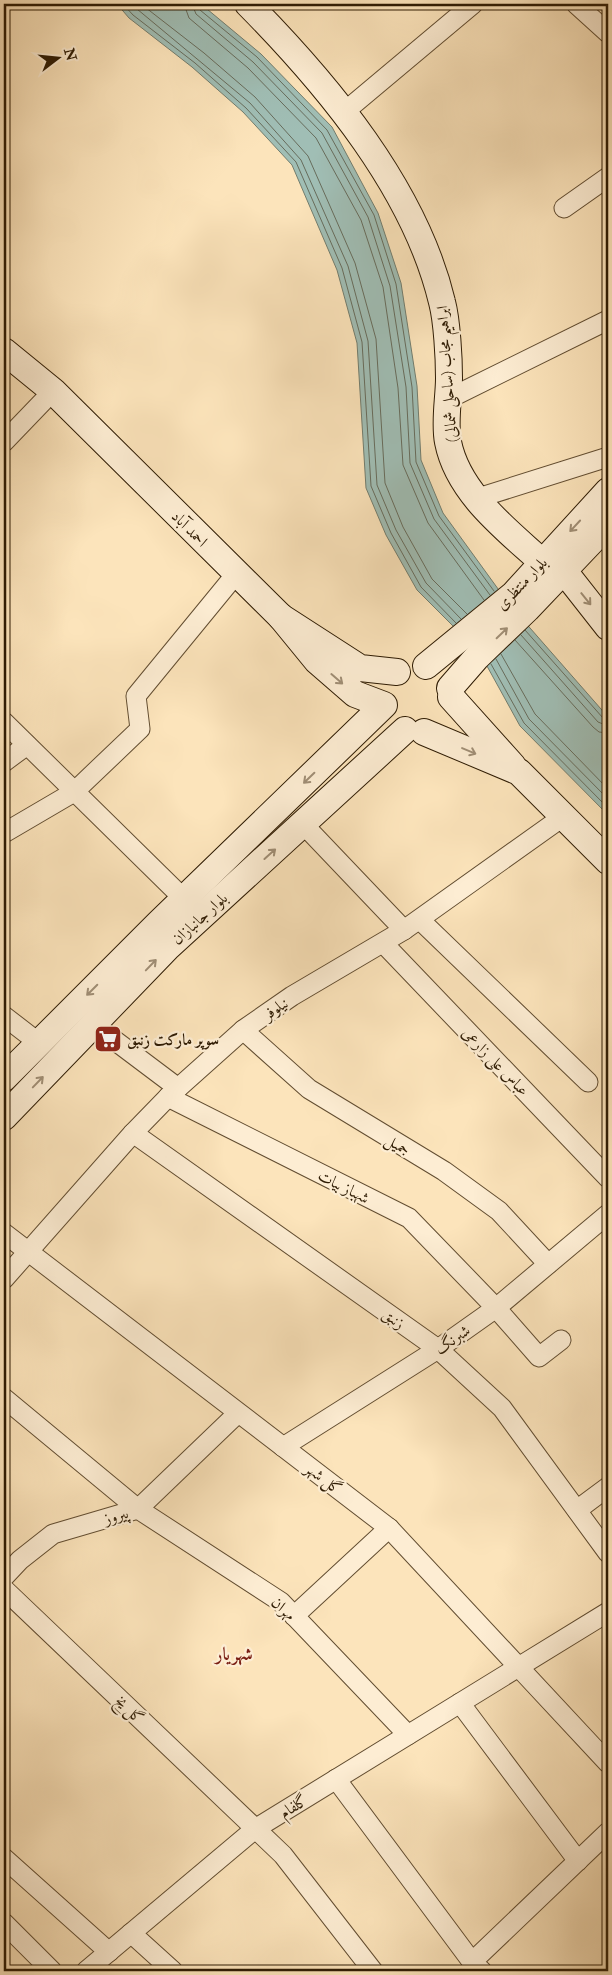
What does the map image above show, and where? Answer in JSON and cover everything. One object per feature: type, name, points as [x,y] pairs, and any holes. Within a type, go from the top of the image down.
[{"type":"main road","name":"ابراهیم مجاب (ساحلی شمالی)","points":[[248,4],[279,35],[369,144],[418,229],[442,303],[449,375],[448,442],[460,475],[493,517],[553,567],[608,627]]},
{"type":"main road","name":"احمد آباد","points":[[4,351],[53,391],[281,617],[360,668],[397,672]]},
{"type":"main road","name":"بلوار منتظری","points":[[426,666],[469,648],[521,601],[553,567],[606,496]]},
{"type":"main road","name":"بلوار منتظری","points":[[553,567],[608,524]]},
{"type":"main road","points":[[281,617],[317,661],[355,694],[384,705]]},
{"type":"main road","name":"بلوار منتظری","points":[[450,693],[469,648]]},
{"type":"main road","points":[[519,772],[414,731],[388,716],[384,705],[386,687],[397,672],[416,665],[426,666],[441,674],[450,693],[519,772],[608,861]]},
{"type":"main road","points":[[414,731],[440,723],[446,716],[450,693]]},
{"type":"main road","name":"بلوار جانبازان","points":[[4,1078],[184,899],[384,705]]},
{"type":"main road","name":"بلوار جانبازان","points":[[4,1117],[167,948],[304,824],[414,731]]},
{"type":"street","points":[[343,113],[474,4]]},
{"type":"street","points":[[576,4],[608,33]]},
{"type":"street","points":[[564,208],[608,177]]},
{"type":"street","points":[[448,400],[608,320]]},
{"type":"street","points":[[4,442],[53,391]]},
{"type":"street","points":[[478,498],[608,458]]},
{"type":"street","points":[[4,833],[74,792],[140,729],[136,696],[236,574]]},
{"type":"street","points":[[4,722],[184,899]]},
{"type":"street","points":[[4,762],[27,745]]},
{"type":"street","name":"نیلوفر","points":[[4,1279],[27,1250],[133,1133],[173,1092],[243,1030],[292,996],[384,944],[420,920],[564,816]]},
{"type":"street","points":[[304,824],[404,930]]},
{"type":"street","points":[[420,920],[588,1082]]},
{"type":"street","name":"عباس علی زارعی","points":[[384,944],[608,1178]]},
{"type":"street","points":[[4,1016],[40,1043]]},
{"type":"street","name":"شهباز بیات","points":[[93,1024],[173,1092],[408,1218],[496,1308],[539,1357],[561,1340]]},
{"type":"street","name":"جمیل","points":[[243,1030],[309,1089],[444,1171],[499,1211],[548,1264]]},
{"type":"street","name":"زنبق","points":[[133,1133],[438,1349],[502,1408],[608,1553]]},
{"type":"street","name":"شبرنگ","points":[[283,1447],[438,1349],[496,1308],[608,1214]]},
{"type":"street","name":"گل شهر","points":[[4,1233],[389,1528],[608,1763]]},
{"type":"street","name":"مهران","points":[[4,1398],[138,1509],[280,1602],[408,1734]]},
{"type":"street","name":"پیروز","points":[[4,1577],[20,1560],[53,1534],[138,1509],[238,1413]]},
{"type":"street","points":[[577,1510],[608,1488]]},
{"type":"street","points":[[294,1616],[389,1528]]},
{"type":"street","name":"گل یخ","points":[[4,1588],[283,1855],[373,1971]]},
{"type":"street","name":"گلفام","points":[[86,1971],[256,1829],[608,1612]]},
{"type":"street","points":[[460,1703],[578,1861]]},
{"type":"street","points":[[336,1779],[477,1966],[608,1832]]},
{"type":"street","points":[[4,1858],[109,1952]]},
{"type":"street","points":[[4,1923],[52,1971]]},
{"type":"street","points":[[131,1933],[173,1971]]},
{"type":"water","points":[[117,4],[201,4],[261,54],[332,127],[378,213],[401,283],[417,386],[421,460],[443,513],[509,604],[608,717],[608,815],[520,726],[482,657],[417,590],[386,535],[366,488],[357,343],[337,270],[292,165],[243,112],[192,67],[129,18]]},
{"type":"place","name":"سوپر مارکت زنبق","points":[[108,1039]]},
{"type":"district","name":"شهریار","points":[[234,1654]]}]
